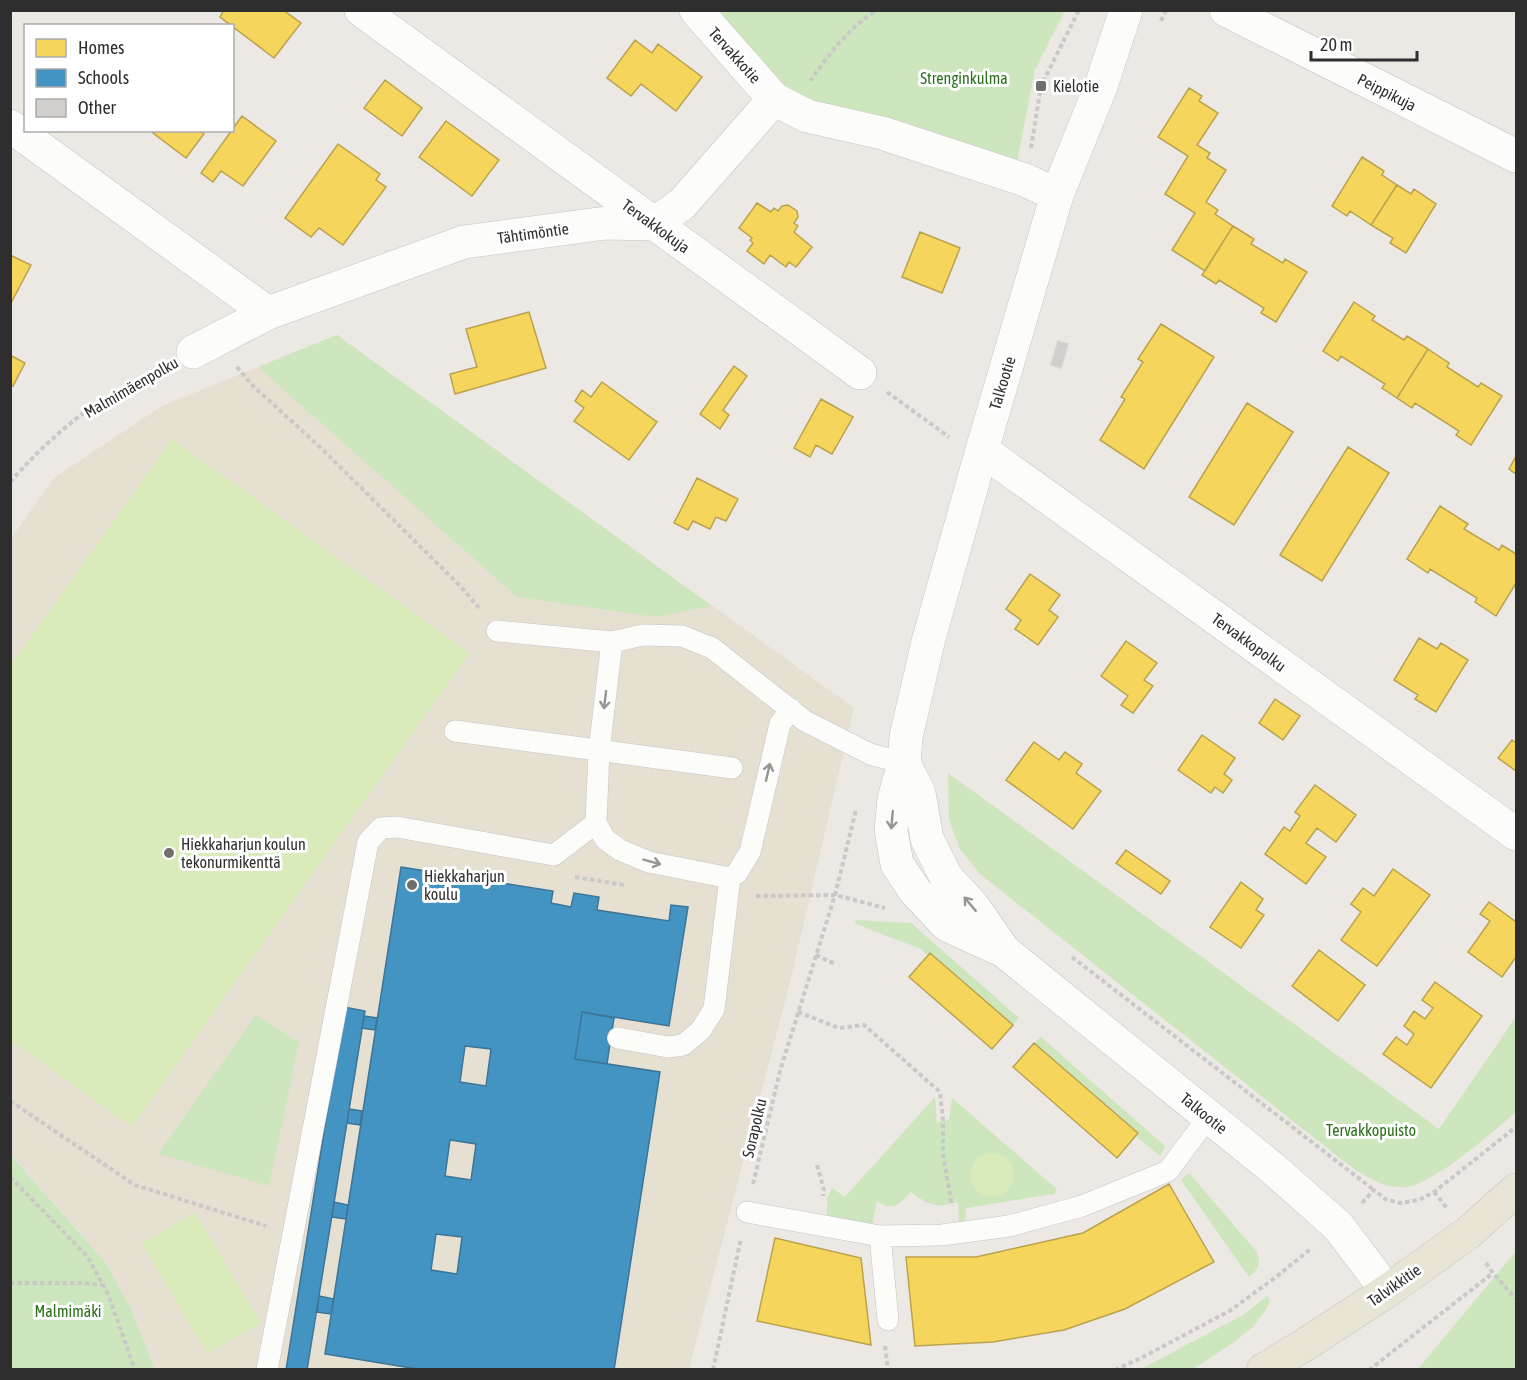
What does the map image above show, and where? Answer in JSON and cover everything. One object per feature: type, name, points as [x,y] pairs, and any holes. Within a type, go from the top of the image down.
[{"type":"main road","name":"Talvikkitie","points":[[1263,1370],[1388,1291],[1468,1233],[1516,1190]]},
{"type":"street","name":"Tervakkokuja","points":[[362,10],[860,373]]},
{"type":"street","name":"Tervakkotie","points":[[696,10],[784,104]]},
{"type":"street","name":"Talkootie","points":[[1126,10],[1101,86],[1057,195],[967,445],[906,737],[904,763],[919,792],[927,839],[946,878],[973,906],[1004,951],[1271,1167],[1338,1226],[1388,1291]]},
{"type":"street","name":"Peippikuja","points":[[1226,10],[1516,156]]},
{"type":"street","points":[[654,224],[682,204],[784,104],[807,116],[882,133],[1025,180],[1057,195]]},
{"type":"street","points":[[10,126],[268,313],[205,346]]},
{"type":"street","name":"Tähtimöntie","points":[[268,313],[464,242],[606,223],[654,224]]},
{"type":"street","name":"Tervakkopolku","points":[[967,445],[1516,834]]},
{"type":"lane","points":[[497,631],[612,642],[643,635],[682,636],[712,648],[805,721],[870,754],[904,763]]},
{"type":"lane","points":[[612,642],[599,750],[596,823],[605,839],[621,850],[649,862],[729,878],[737,873],[750,852],[780,724],[790,709]]},
{"type":"lane","points":[[455,731],[732,768]]},
{"type":"lane","points":[[267,1370],[368,842],[381,828],[396,827],[554,855],[596,823]]},
{"type":"lane","points":[[618,1038],[668,1047],[682,1045],[701,1030],[714,1009],[729,878]]},
{"type":"lane","points":[[747,1212],[880,1236],[942,1235],[1009,1226],[1082,1206],[1168,1171],[1209,1116]]},
{"type":"lane","points":[[880,1236],[888,1320]]},
{"type":"path","points":[[784,104],[802,90],[832,52],[866,17],[877,10]]},
{"type":"path","points":[[1070,10],[1078,12]]},
{"type":"path","points":[[1161,21],[1166,10]]},
{"type":"path","points":[[205,346],[321,448],[462,588],[497,631]]},
{"type":"path","name":"Malmimäenpolku","points":[[10,482],[52,438],[95,406],[205,346]]},
{"type":"path","points":[[860,373],[967,445]]},
{"type":"path","name":"Sorapolku","points":[[712,1370],[780,1071],[835,895]]},
{"type":"path","points":[[1065,952],[1374,1190]]},
{"type":"path","points":[[816,955],[835,964]]},
{"type":"path","points":[[798,1012],[839,1028],[864,1025],[940,1092],[943,1154],[954,1234]]},
{"type":"path","points":[[10,1101],[135,1185],[293,1234]]},
{"type":"path","points":[[10,1177],[87,1256],[108,1294],[135,1370]]},
{"type":"path","points":[[1369,1370],[1493,1273]]},
{"type":"path","points":[[10,1283],[103,1285]]},
{"type":"shaded area","name":"Hiekkaharjun koulu","points":[[337,335],[854,708],[790,982],[689,1369],[155,1369],[130,1307],[106,1263],[11,1154],[10,540],[54,478],[162,406]]},
{"type":"green space","name":"Strenginkulma","points":[[710,11],[1065,11],[1035,70],[1016,167],[786,94]]},
{"type":"green space","points":[[337,335],[712,606],[656,617],[517,597],[258,367]]},
{"type":"green space","name":"Hiekkaharjun koulun tekonurmikenttä","points":[[172,439],[470,653],[132,1127],[11,1041],[11,665]]},
{"type":"green space","name":"Tervakkopuisto","points":[[948,773],[1439,1129],[1516,1017],[1516,1112],[1463,1156],[1417,1184],[1405,1187],[1389,1186],[1367,1176],[1346,1163],[980,874],[960,849],[949,820]]},
{"type":"green space","points":[[855,920],[911,923],[1019,1018],[1013,1025],[931,953],[928,956],[921,949],[856,924]]},
{"type":"green space","points":[[256,1015],[299,1042],[269,1186],[158,1154]]},
{"type":"green space","points":[[1041,1037],[1165,1146],[1160,1156],[1136,1136],[1138,1133],[1034,1043]]},
{"type":"green space","points":[[935,1097],[937,1123],[949,1120],[952,1098],[1057,1189],[1054,1194],[966,1208],[965,1223],[959,1224],[958,1202],[933,1205],[911,1192],[896,1206],[888,1206],[877,1201],[872,1226],[827,1217],[827,1198],[832,1188],[845,1197]]},
{"type":"green space","points":[[992,1153],[1001,1154],[1008,1159],[1013,1166],[1013,1184],[1008,1191],[1001,1196],[992,1197],[983,1196],[976,1191],[971,1184],[970,1175],[971,1166],[976,1159],[983,1154]]},
{"type":"green space","name":"Malmimäki","points":[[10,1154],[106,1263],[130,1307],[155,1369],[11,1369]]},
{"type":"green space","points":[[1189,1173],[1257,1252],[1258,1266],[1249,1277],[1181,1180]]},
{"type":"green space","points":[[195,1212],[261,1323],[207,1354],[142,1243]]},
{"type":"green space","points":[[1516,1251],[1516,1369],[1418,1369]]},
{"type":"green space","points":[[1267,1296],[1270,1300],[1267,1308],[1253,1327],[1193,1369],[1141,1369],[1243,1315]]},
{"type":"building: Homes","points":[[224,10],[283,10],[301,23],[274,58],[234,28],[234,24],[229,24],[220,17]]},
{"type":"building: Homes","points":[[635,40],[652,53],[658,44],[702,77],[676,111],[641,84],[631,96],[607,78]]},
{"type":"building: Homes","points":[[385,80],[422,108],[402,136],[364,108]]},
{"type":"building: Homes","points":[[1189,88],[1202,96],[1199,101],[1218,113],[1197,145],[1210,153],[1207,158],[1226,170],[1206,202],[1218,210],[1215,214],[1233,226],[1205,271],[1172,250],[1195,213],[1165,194],[1188,156],[1158,137]]},
{"type":"building: Homes","points":[[242,116],[276,141],[243,186],[221,171],[213,182],[201,173],[230,132],[234,132],[234,127]]},
{"type":"building: Homes","points":[[446,121],[499,160],[472,196],[419,157]]},
{"type":"building: Homes","points":[[202,132],[204,134],[186,158],[153,133]]},
{"type":"building: Homes","points":[[338,144],[380,174],[376,180],[386,187],[343,245],[319,228],[311,237],[285,218]]},
{"type":"building: Homes","points":[[1362,157],[1384,171],[1382,175],[1397,185],[1371,225],[1350,211],[1347,216],[1332,206]]},
{"type":"building: Homes","points":[[1397,185],[1411,194],[1414,189],[1436,204],[1406,253],[1390,243],[1393,238],[1371,225]]},
{"type":"building: Homes","points":[[757,203],[771,212],[774,208],[778,211],[782,206],[788,205],[797,211],[798,217],[794,223],[798,226],[794,232],[812,247],[796,267],[789,262],[786,267],[770,255],[764,264],[747,251],[753,243],[750,240],[752,238],[739,228]]},
{"type":"building: Homes","points":[[1233,226],[1254,239],[1251,244],[1283,263],[1285,259],[1307,272],[1276,322],[1261,313],[1264,308],[1219,280],[1216,284],[1202,275]]},
{"type":"building: Homes","points":[[920,232],[960,248],[942,293],[902,277]]},
{"type":"building: Homes","points":[[10,255],[31,265],[10,305]]},
{"type":"building: Homes","points":[[1354,302],[1375,316],[1372,320],[1404,340],[1407,336],[1428,349],[1397,398],[1382,388],[1385,384],[1341,356],[1338,361],[1323,351]]},
{"type":"building: Homes","points":[[529,312],[546,368],[455,394],[450,374],[477,367],[466,329]]},
{"type":"building: Homes","points":[[1161,324],[1214,357],[1144,469],[1100,440],[1125,399],[1121,397],[1143,362],[1138,359]]},
{"type":"building: Homes","points":[[1428,349],[1449,363],[1447,367],[1478,387],[1481,383],[1502,396],[1471,445],[1456,435],[1459,431],[1415,403],[1412,408],[1397,398]]},
{"type":"building: Homes","points":[[10,355],[25,363],[13,386],[10,385]]},
{"type":"building: Homes","points":[[734,366],[747,376],[723,410],[729,415],[720,429],[700,414]]},
{"type":"building: Homes","points":[[602,382],[657,422],[629,460],[574,421],[584,408],[575,401],[582,390],[591,397]]},
{"type":"building: Homes","points":[[821,399],[853,417],[832,454],[816,445],[810,457],[794,448]]},
{"type":"building: Homes","points":[[1247,403],[1293,432],[1234,525],[1189,497]]},
{"type":"building: Homes","points":[[1348,447],[1389,473],[1322,581],[1280,555]]},
{"type":"building: Homes","points":[[1516,456],[1516,474],[1509,469]]},
{"type":"building: Homes","points":[[697,478],[738,499],[726,521],[716,517],[710,529],[693,521],[688,530],[674,523]]},
{"type":"building: Homes","points":[[1440,506],[1468,524],[1464,529],[1499,550],[1502,545],[1516,554],[1516,583],[1496,616],[1475,602],[1477,598],[1430,569],[1428,573],[1407,559]]},
{"type":"building: Homes","points":[[1030,574],[1060,595],[1049,610],[1058,617],[1038,645],[1015,629],[1021,620],[1006,609]]},
{"type":"building: Homes","points":[[1419,638],[1437,649],[1441,643],[1468,660],[1436,712],[1415,699],[1418,695],[1394,680]]},
{"type":"building: Homes","points":[[1126,641],[1157,663],[1144,680],[1153,686],[1133,713],[1121,705],[1128,696],[1101,676]]},
{"type":"building: Homes","points":[[1275,699],[1300,716],[1283,740],[1259,723]]},
{"type":"building: Homes","points":[[1202,735],[1235,758],[1224,774],[1232,780],[1223,793],[1215,787],[1211,793],[1178,770]]},
{"type":"building: Homes","points":[[1512,740],[1516,743],[1516,771],[1498,758]]},
{"type":"building: Homes","points":[[1034,742],[1059,760],[1065,752],[1082,764],[1076,773],[1101,791],[1073,829],[1006,780]]},
{"type":"building: Homes","points":[[1315,785],[1356,815],[1336,842],[1317,828],[1306,843],[1326,857],[1306,884],[1265,854],[1284,827],[1290,831],[1300,816],[1295,812]]},
{"type":"building: Homes","points":[[1126,850],[1170,881],[1161,894],[1116,863]]},
{"type":"building: Homes","points":[[1393,869],[1430,895],[1377,966],[1341,940],[1361,912],[1351,904],[1363,888],[1374,896]]},
{"type":"building: Homes","points":[[1241,882],[1263,899],[1256,910],[1264,915],[1241,948],[1210,927]]},
{"type":"building: Homes","points":[[1489,902],[1516,922],[1516,957],[1502,977],[1468,952],[1490,921],[1480,914]]},
{"type":"building: Homes","points":[[1319,950],[1365,985],[1338,1021],[1292,986]]},
{"type":"building: Homes","points":[[930,953],[1013,1025],[992,1049],[909,977]]},
{"type":"building: Homes","points":[[1435,982],[1482,1016],[1431,1088],[1383,1054],[1396,1037],[1407,1045],[1414,1034],[1404,1026],[1414,1011],[1425,1019],[1433,1008],[1422,1000]]},
{"type":"building: Homes","points":[[1034,1043],[1138,1133],[1117,1158],[1013,1067]]},
{"type":"building: Homes","points":[[1169,1184],[1214,1262],[1125,1309],[1064,1330],[993,1342],[915,1346],[906,1257],[976,1257],[1083,1233]]},
{"type":"building: Homes","points":[[775,1238],[861,1258],[871,1345],[757,1321]]},
{"type":"building: Schools","points":[[401,867],[553,891],[551,903],[571,907],[574,893],[599,897],[597,910],[669,921],[671,905],[688,907],[669,1026],[582,1012],[575,1059],[660,1072],[614,1370],[423,1370],[325,1354]],"holes":[[[465,1046],[491,1049],[486,1086],[460,1082]],[[450,1140],[476,1144],[471,1180],[445,1176]],[[436,1234],[462,1237],[457,1274],[431,1270]]]},
{"type":"building: Schools","points":[[344,1007],[365,1011],[307,1370],[286,1370]]},
{"type":"building: Schools","points":[[582,1012],[614,1018],[607,1064],[575,1059]]},
{"type":"building: Schools","points":[[364,1016],[377,1018],[375,1030],[362,1028]]},
{"type":"building: Schools","points":[[349,1109],[362,1111],[360,1125],[347,1123]]},
{"type":"building: Schools","points":[[334,1202],[348,1205],[346,1219],[332,1217]]},
{"type":"building: Schools","points":[[319,1296],[334,1299],[331,1314],[317,1312]]},
{"type":"building: Other","points":[[1058,341],[1068,344],[1061,368],[1051,365]]},
{"type":"place","name":"Kielotie","points":[[1041,86]]},
{"type":"place","name":"Hiekkaharjun koulun tekonurmikenttä","points":[[169,853]]},
{"type":"place","name":"Hiekkaharjun koulu","points":[[412,885]]}]
